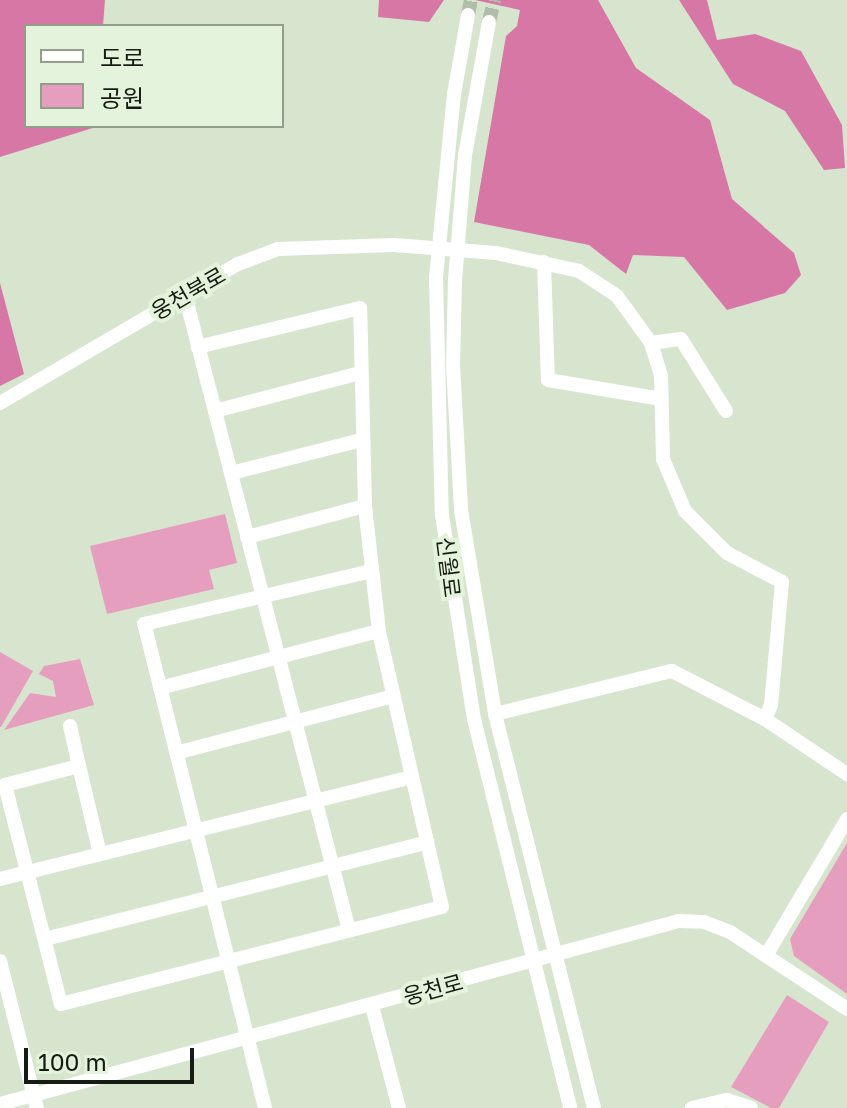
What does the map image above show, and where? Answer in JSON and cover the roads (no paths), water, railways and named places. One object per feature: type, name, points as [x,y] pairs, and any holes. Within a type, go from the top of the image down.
[{"type":"street","name":"신월로","points":[[468,15],[454,94],[436,277],[442,515],[474,719],[570,1108]]},
{"type":"street","name":"신월로","points":[[489,22],[465,156],[453,365],[461,510],[495,714],[594,1108]]},
{"type":"street","name":"웅천북로","points":[[0,403],[185,295],[272,251],[394,250],[537,261],[602,284],[633,314],[651,343]]},
{"type":"street","points":[[537,261],[548,380],[661,399]]},
{"type":"street","points":[[185,295],[349,930]]},
{"type":"street","points":[[79,766],[5,785],[61,1004],[442,907],[379,631],[361,440],[360,308],[198,347]]},
{"type":"street","points":[[726,411],[681,339],[651,343],[660,370],[663,459],[685,511],[727,553],[782,582],[771,705],[765,719]]},
{"type":"street","points":[[215,411],[360,373]]},
{"type":"street","points":[[231,473],[361,440]]},
{"type":"street","points":[[247,537],[365,506]]},
{"type":"street","points":[[265,1108],[144,624],[371,571]]},
{"type":"street","points":[[160,688],[379,631]]},
{"type":"street","points":[[495,714],[672,671],[765,719],[847,774]]},
{"type":"street","points":[[176,753],[394,696]]},
{"type":"street","points":[[70,726],[100,854]]},
{"type":"street","points":[[0,879],[412,777]]},
{"type":"street","points":[[767,954],[847,819]]},
{"type":"street","points":[[45,939],[427,842]]},
{"type":"street","name":"웅천로","points":[[0,1104],[36,1102],[247,1039],[687,920],[720,927],[767,954],[847,1009]]},
{"type":"street","points":[[0,961],[36,1102]]},
{"type":"street","points":[[372,1006],[399,1108]]},
{"type":"street","points":[[582,1065],[605,1108]]},
{"type":"street","points":[[692,1108],[727,1100],[751,1108]]},
{"type":"tunnel","points":[[468,15],[471,0]]},
{"type":"tunnel","points":[[489,22],[494,0]]}]
